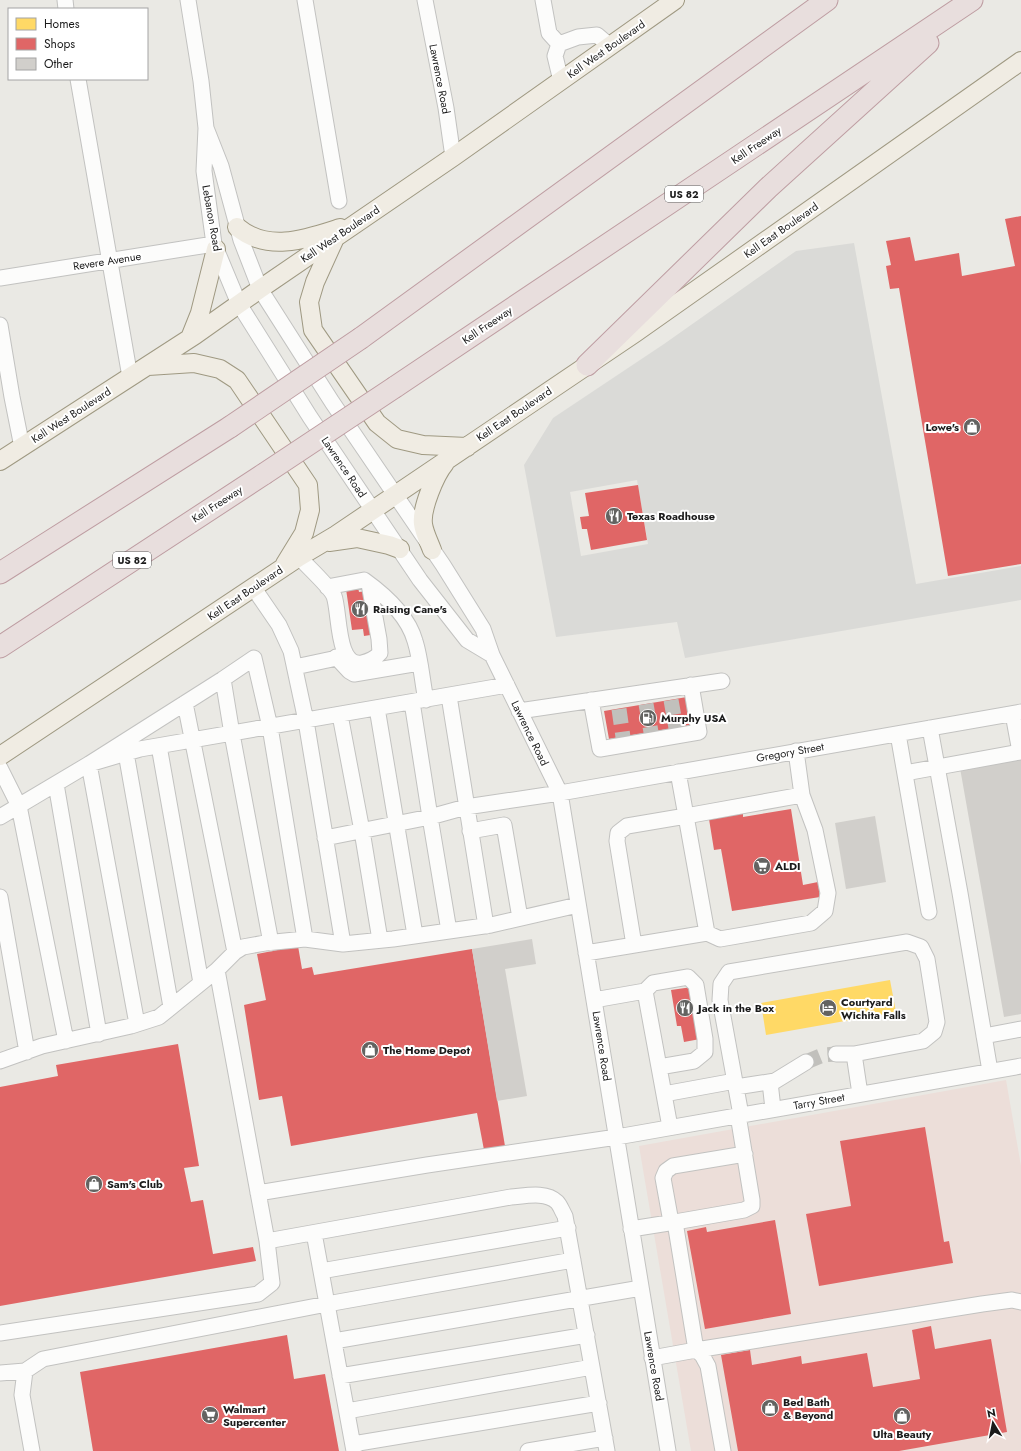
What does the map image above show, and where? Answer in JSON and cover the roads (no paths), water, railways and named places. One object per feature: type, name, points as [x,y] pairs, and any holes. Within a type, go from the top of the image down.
[{"type":"highway","points":[[0,573],[230,427],[361,338],[828,0]]},
{"type":"highway","points":[[587,365],[768,188],[973,0]]},
{"type":"highway","name":"Kell Freeway","points":[[0,647],[395,387],[973,0]]},
{"type":"main road","name":"Kell West Boulevard","points":[[0,461],[190,338],[336,238],[561,81],[668,2]]},
{"type":"main road","name":"Kell East Boulevard","points":[[0,756],[299,557],[373,510],[635,333],[1021,60]]},
{"type":"main road","points":[[237,227],[245,234],[259,239],[288,242],[358,222]]},
{"type":"main road","points":[[336,238],[315,282],[310,302],[313,330],[377,423],[397,439],[423,445],[467,447]]},
{"type":"main road","points":[[190,338],[200,313],[215,246]]},
{"type":"main road","points":[[147,366],[194,363],[220,369],[237,380],[308,485],[310,510],[304,533],[283,568]]},
{"type":"main road","points":[[432,550],[423,524],[425,506],[440,469],[448,459]]},
{"type":"main road","points":[[322,543],[357,538],[400,549]]},
{"type":"street","name":"Lebanon Road","points":[[188,0],[201,81],[206,128],[204,170],[215,246],[238,304]]},
{"type":"street","points":[[305,0],[339,201]]},
{"type":"street","name":"Lawrence Road","points":[[425,0],[446,108],[452,157]]},
{"type":"street","points":[[543,0],[549,34],[559,44]]},
{"type":"street","points":[[561,81],[554,56],[559,44],[578,37],[597,35],[610,46]]},
{"type":"street","points":[[78,80],[130,377]]},
{"type":"street","name":"Lebanon Road","points":[[206,128],[221,166],[241,240],[260,289]]},
{"type":"street","name":"Revere Avenue","points":[[0,278],[215,246]]},
{"type":"street","name":"Lawrence Road","points":[[260,289],[332,402],[432,550],[483,629],[492,655],[560,793],[668,1451]]},
{"type":"street","name":"Lawrence Road","points":[[238,304],[310,417],[420,580],[467,640],[492,655]]},
{"type":"street","points":[[0,325],[22,447]]},
{"type":"street","points":[[299,557],[334,595],[341,641],[345,655],[351,661],[360,663],[374,660],[380,653],[379,639],[369,584]]},
{"type":"street","points":[[327,587],[364,580],[402,614],[415,640],[419,663],[419,701],[430,817],[449,931]]},
{"type":"street","points":[[327,587],[337,658],[349,671],[354,674],[419,663]]},
{"type":"street","points":[[253,588],[279,625],[291,651],[306,721],[343,944]]},
{"type":"street","points":[[0,817],[89,764],[254,658],[270,727],[305,939]]},
{"type":"street","points":[[294,667],[337,658]]},
{"type":"street","points":[[223,679],[271,943]]},
{"type":"street","points":[[519,711],[592,700],[618,703],[670,694],[690,686],[722,681]]},
{"type":"street","points":[[89,764],[140,749],[507,686]]},
{"type":"street","points":[[592,700],[600,749],[624,741],[652,736],[677,732],[699,732],[690,686]]},
{"type":"street","points":[[449,696],[486,926]]},
{"type":"street","points":[[185,703],[235,952]]},
{"type":"street","points":[[377,708],[415,935]]},
{"type":"street","points":[[905,773],[1020,752],[1017,713]]},
{"type":"street","name":"Gregory Street","points":[[325,838],[430,817],[466,807],[560,793],[1017,713]]},
{"type":"street","points":[[340,715],[362,831],[380,940]]},
{"type":"street","points":[[930,728],[990,1071]]},
{"type":"street","points":[[898,734],[928,912]]},
{"type":"street","points":[[159,746],[201,983]]},
{"type":"street","points":[[586,953],[707,933],[720,939],[811,923],[825,911],[828,893],[815,830],[802,795],[796,751]]},
{"type":"street","points":[[126,753],[171,1007]]},
{"type":"street","points":[[89,764],[137,1024]]},
{"type":"street","points":[[0,768],[19,806],[66,1041]]},
{"type":"street","points":[[678,772],[707,933]]},
{"type":"street","points":[[56,784],[99,1034]]},
{"type":"street","points":[[634,945],[617,841],[618,833],[628,826],[802,795]]},
{"type":"street","points":[[470,831],[504,825],[520,918]]},
{"type":"street","points":[[0,897],[27,1052]]},
{"type":"street","points":[[0,1061],[42,1046],[99,1034],[159,1017],[217,970],[235,952],[243,948],[305,939],[343,944],[380,940],[486,926],[578,905]]},
{"type":"street","points":[[631,1229],[744,1210],[752,1206],[736,1084],[720,1000],[721,984],[729,972],[906,942],[921,947],[927,959],[937,1022],[934,1032],[923,1041],[854,1054],[836,1054]]},
{"type":"street","points":[[0,1333],[258,1294],[272,1283],[267,1241],[217,970]]},
{"type":"street","points":[[594,1000],[646,991],[653,983],[688,977],[696,985],[705,1039],[705,1052],[694,1061],[659,1067]]},
{"type":"street","points":[[646,991],[670,1127]]},
{"type":"street","points":[[984,1036],[1021,1029]]},
{"type":"street","points":[[854,1054],[860,1094]]},
{"type":"street","points":[[664,1094],[736,1084],[775,1081],[806,1062]]},
{"type":"street","name":"Tarry Street","points":[[258,1193],[427,1165],[617,1137],[1021,1066]]},
{"type":"street","points":[[770,1082],[774,1109]]},
{"type":"street","points":[[722,1451],[708,1366],[702,1354],[696,1350],[673,1222],[663,1178],[666,1171],[673,1166],[745,1154]]},
{"type":"street","points":[[267,1241],[511,1197],[534,1195],[548,1196],[557,1202],[565,1216],[568,1228],[606,1445],[528,1451]]},
{"type":"street","points":[[321,1270],[568,1228]]},
{"type":"street","points":[[314,1233],[353,1447],[599,1403]]},
{"type":"street","points":[[0,1373],[25,1371],[43,1359],[327,1304],[573,1260]]},
{"type":"street","points":[[334,1341],[641,1288]]},
{"type":"street","points":[[652,1358],[982,1304],[1012,1300],[1021,1302]]},
{"type":"street","points":[[340,1376],[587,1335]]},
{"type":"street","points":[[347,1411],[592,1367]]},
{"type":"street","points":[[25,1371],[22,1395],[32,1451]]},
{"type":"tunnel","points":[[671,700],[676,728]]},
{"type":"tunnel","points":[[646,704],[651,732]]},
{"type":"tunnel","points":[[619,709],[623,737]]},
{"type":"tunnel","points":[[806,1062],[823,1055],[836,1054]]},
{"type":"place","name":"Lowe's","points":[[972,427]]},
{"type":"place","name":"Texas Roadhouse","points":[[614,516]]},
{"type":"place","name":"Raising Cane's","points":[[360,609]]},
{"type":"place","name":"Murphy USA","points":[[648,718]]},
{"type":"place","name":"ALDI","points":[[762,866]]},
{"type":"place","name":"Jack in the Box","points":[[685,1008]]},
{"type":"place","name":"Courtyard Wichita Falls","points":[[828,1008]]},
{"type":"place","name":"The Home Depot","points":[[370,1050]]},
{"type":"place","name":"Sam's Club","points":[[94,1184]]},
{"type":"place","name":"Bed Bath & Beyond","points":[[770,1408]]},
{"type":"place","name":"Walmart Supercenter","points":[[210,1415]]},
{"type":"place","name":"Ulta Beauty","points":[[902,1416]]}]
